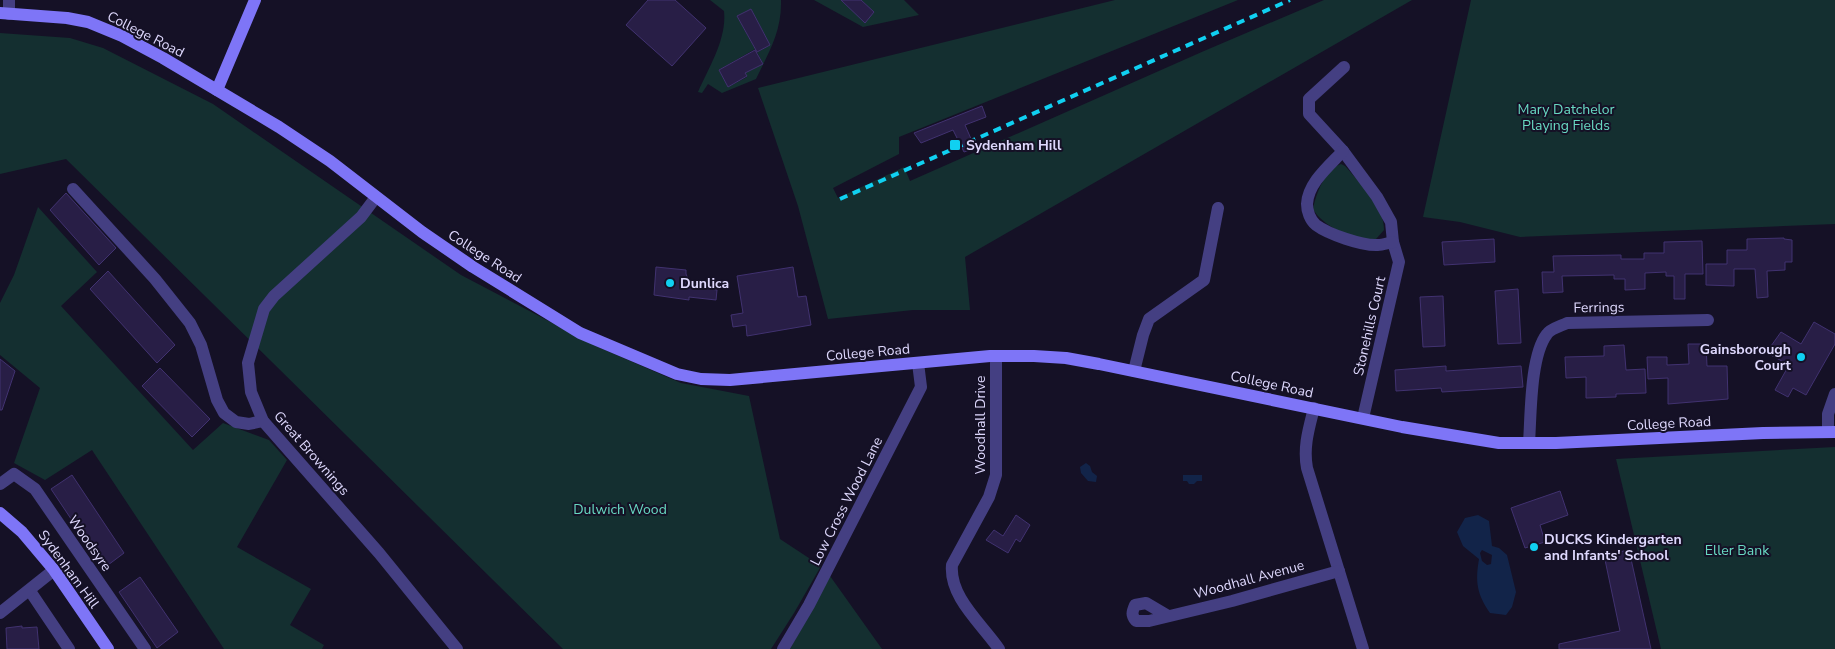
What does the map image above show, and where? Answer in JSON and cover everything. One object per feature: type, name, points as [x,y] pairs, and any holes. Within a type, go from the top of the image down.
[{"type":"street","name":"College Road","points":[[9,0],[5,14],[67,18],[88,22],[122,36],[155,53],[279,127],[323,156],[422,232],[473,267],[580,333],[677,374],[701,379],[730,380],[996,356],[1034,356],[1066,358],[1402,427],[1491,442],[1529,443],[1763,433],[1832,432]]},
{"type":"street","points":[[217,90],[255,0]]},
{"type":"street","name":"Stonehills Court","points":[[1344,67],[1309,99],[1309,114],[1343,151],[1377,197],[1391,222],[1393,242],[1399,262],[1363,418]]},
{"type":"street","points":[[1343,151],[1318,178],[1308,198],[1308,214],[1315,224],[1347,240],[1378,245],[1393,242]]},
{"type":"street","points":[[73,189],[155,279],[190,323],[201,345],[216,400],[224,413],[236,422],[249,424],[263,421]]},
{"type":"street","name":"Great Brownings","points":[[376,197],[361,217],[274,296],[264,309],[248,363],[251,392],[263,421],[311,474],[457,649]]},
{"type":"street","points":[[1134,371],[1149,319],[1204,280],[1218,208]]},
{"type":"street","name":"Ferrings","points":[[1529,443],[1535,364],[1547,332],[1567,323],[1708,320]]},
{"type":"street","name":"Woodhall Drive","points":[[996,356],[996,475],[986,504],[952,565],[952,574],[961,597],[999,649]]},
{"type":"street","name":"Low Cross Wood Lane","points":[[783,649],[808,605],[921,387],[918,363]]},
{"type":"street","points":[[1832,432],[1828,414],[1835,394]]},
{"type":"street","points":[[1314,408],[1307,434],[1305,456],[1363,649]]},
{"type":"street","name":"Woodsyre","points":[[0,484],[14,474],[35,489],[145,649]]},
{"type":"street","name":"Sydenham Hill","points":[[0,513],[22,532],[54,570],[108,649]]},
{"type":"street","points":[[0,613],[54,570]]},
{"type":"street","name":"Woodhall Avenue","points":[[1168,616],[1232,601],[1339,571]]},
{"type":"street","points":[[30,591],[69,649]]},
{"type":"green space","points":[[710,0],[781,0],[777,32],[770,50],[756,79],[722,93],[708,84],[702,93],[698,92],[720,42],[723,32],[724,11]],"holes":[[[751,9],[770,45],[757,52],[763,64],[745,73],[747,77],[728,87],[719,70],[755,49],[737,16]]]},
{"type":"green space","points":[[814,0],[841,0],[865,22],[874,12],[861,0],[904,0],[919,15],[863,27]]},
{"type":"green space","points":[[1115,0],[1238,0],[899,137],[899,154],[833,188],[838,198],[904,167],[910,181],[1324,0],[1412,0],[965,257],[970,310],[913,310],[828,319],[798,206],[758,88]]},
{"type":"green space","name":"Mary Datchelor Playing Fields","points":[[1471,0],[1835,0],[1835,224],[1520,237],[1460,222],[1423,217]]},
{"type":"green space","name":"Dulwich Wood","points":[[0,33],[70,38],[103,48],[213,104],[461,275],[598,347],[681,383],[749,396],[780,539],[821,566],[771,649],[563,649],[66,159],[0,174]]},
{"type":"green space","points":[[1341,164],[1364,187],[1376,204],[1384,230],[1376,239],[1359,238],[1340,232],[1324,222],[1313,209],[1316,196],[1326,176]]},
{"type":"green space","points":[[38,207],[97,272],[61,306],[193,450],[223,423],[269,440],[287,460],[237,547],[311,589],[290,625],[324,645],[322,649],[224,649],[92,450],[45,480],[14,463],[40,388],[0,355],[0,303],[14,275]]},
{"type":"green space","name":"Eller Bank","points":[[1835,447],[1835,649],[1661,649],[1616,459]]},
{"type":"green space","points":[[830,576],[882,649],[790,649]]},
{"type":"water","points":[[1086,463],[1097,476],[1096,482],[1088,481],[1081,473],[1080,467]]},
{"type":"water","points":[[1183,475],[1202,475],[1202,481],[1189,484],[1187,481],[1183,481]]},
{"type":"water","points":[[1478,515],[1489,521],[1492,546],[1499,548],[1507,555],[1516,592],[1512,607],[1506,615],[1490,613],[1482,600],[1477,581],[1479,559],[1463,546],[1457,532],[1465,518]],"holes":[[[1482,550],[1492,555],[1491,564],[1487,565],[1482,561],[1480,553]]]},
{"type":"building","points":[[648,0],[675,0],[706,28],[672,66],[626,25]]},
{"type":"building","points":[[841,0],[861,0],[874,12],[865,23]]},
{"type":"building","points":[[751,9],[770,45],[757,52],[737,16]]},
{"type":"building","points":[[755,50],[763,64],[745,73],[747,76],[728,87],[719,70]]},
{"type":"building","points":[[982,106],[986,117],[965,125],[975,148],[964,152],[953,130],[921,143],[914,133]]},
{"type":"building","points":[[66,193],[116,248],[99,265],[50,210]]},
{"type":"building","points":[[1784,238],[1792,240],[1792,262],[1785,262],[1785,270],[1767,271],[1768,297],[1757,298],[1755,269],[1734,269],[1734,286],[1706,285],[1706,264],[1727,264],[1727,250],[1747,250],[1747,239]]},
{"type":"building","points":[[1494,239],[1495,262],[1444,265],[1442,242]]},
{"type":"building","points":[[1702,241],[1703,274],[1685,274],[1685,299],[1674,299],[1674,276],[1666,276],[1666,272],[1645,273],[1645,289],[1625,290],[1625,279],[1614,279],[1614,275],[1562,276],[1563,292],[1543,293],[1542,272],[1554,272],[1553,256],[1621,255],[1621,259],[1644,259],[1644,253],[1664,253],[1664,242]]},
{"type":"building","name":"Dunlica","points":[[656,267],[686,270],[691,286],[717,290],[716,300],[689,297],[689,300],[654,295]]},
{"type":"building","points":[[793,267],[798,297],[806,296],[811,325],[747,336],[746,325],[733,327],[731,315],[743,313],[737,276]]},
{"type":"building","points":[[108,271],[175,345],[157,363],[90,289]]},
{"type":"building","points":[[1518,289],[1521,343],[1498,344],[1495,291]]},
{"type":"building","points":[[1443,296],[1445,346],[1423,347],[1420,297]]},
{"type":"building","name":"Gainsborough Court","points":[[1814,322],[1835,334],[1835,344],[1806,395],[1793,388],[1788,397],[1775,390],[1789,365],[1769,354],[1771,346],[1781,332],[1801,344]]},
{"type":"building","points":[[1688,344],[1706,344],[1707,366],[1727,366],[1728,399],[1668,404],[1668,378],[1648,379],[1647,357],[1667,357],[1667,365],[1689,364]]},
{"type":"building","points":[[1624,345],[1626,370],[1645,369],[1646,393],[1586,398],[1586,377],[1566,378],[1565,357],[1604,356],[1604,346]]},
{"type":"building","points":[[0,359],[15,371],[2,410],[0,410]]},
{"type":"building","points":[[1446,366],[1446,371],[1521,366],[1523,387],[1442,392],[1441,388],[1396,391],[1395,370]]},
{"type":"building","points":[[160,368],[210,419],[192,437],[142,386]]},
{"type":"building","points":[[72,475],[124,553],[104,568],[51,489]]},
{"type":"building","points":[[1560,491],[1568,515],[1540,525],[1545,542],[1525,548],[1511,508]]},
{"type":"building","points":[[1016,515],[1030,525],[1020,542],[1016,539],[1008,553],[986,540],[994,530],[1003,536]]},
{"type":"building","points":[[1629,550],[1651,649],[1559,649],[1559,644],[1620,631],[1604,555]]},
{"type":"building","points":[[140,577],[178,632],[157,648],[119,592]]},
{"type":"building","points":[[22,626],[22,628],[37,627],[39,649],[7,649],[6,628]]},
{"type":"railway","points":[[840,199],[1290,0]]},
{"type":"place","name":"Sydenham Hill","points":[[955,145]]},
{"type":"place","name":"Dunlica","points":[[670,283]]},
{"type":"place","name":"Gainsborough Court","points":[[1801,357]]},
{"type":"place","name":"DUCKS Kindergarten and Infants' School","points":[[1534,547]]}]
